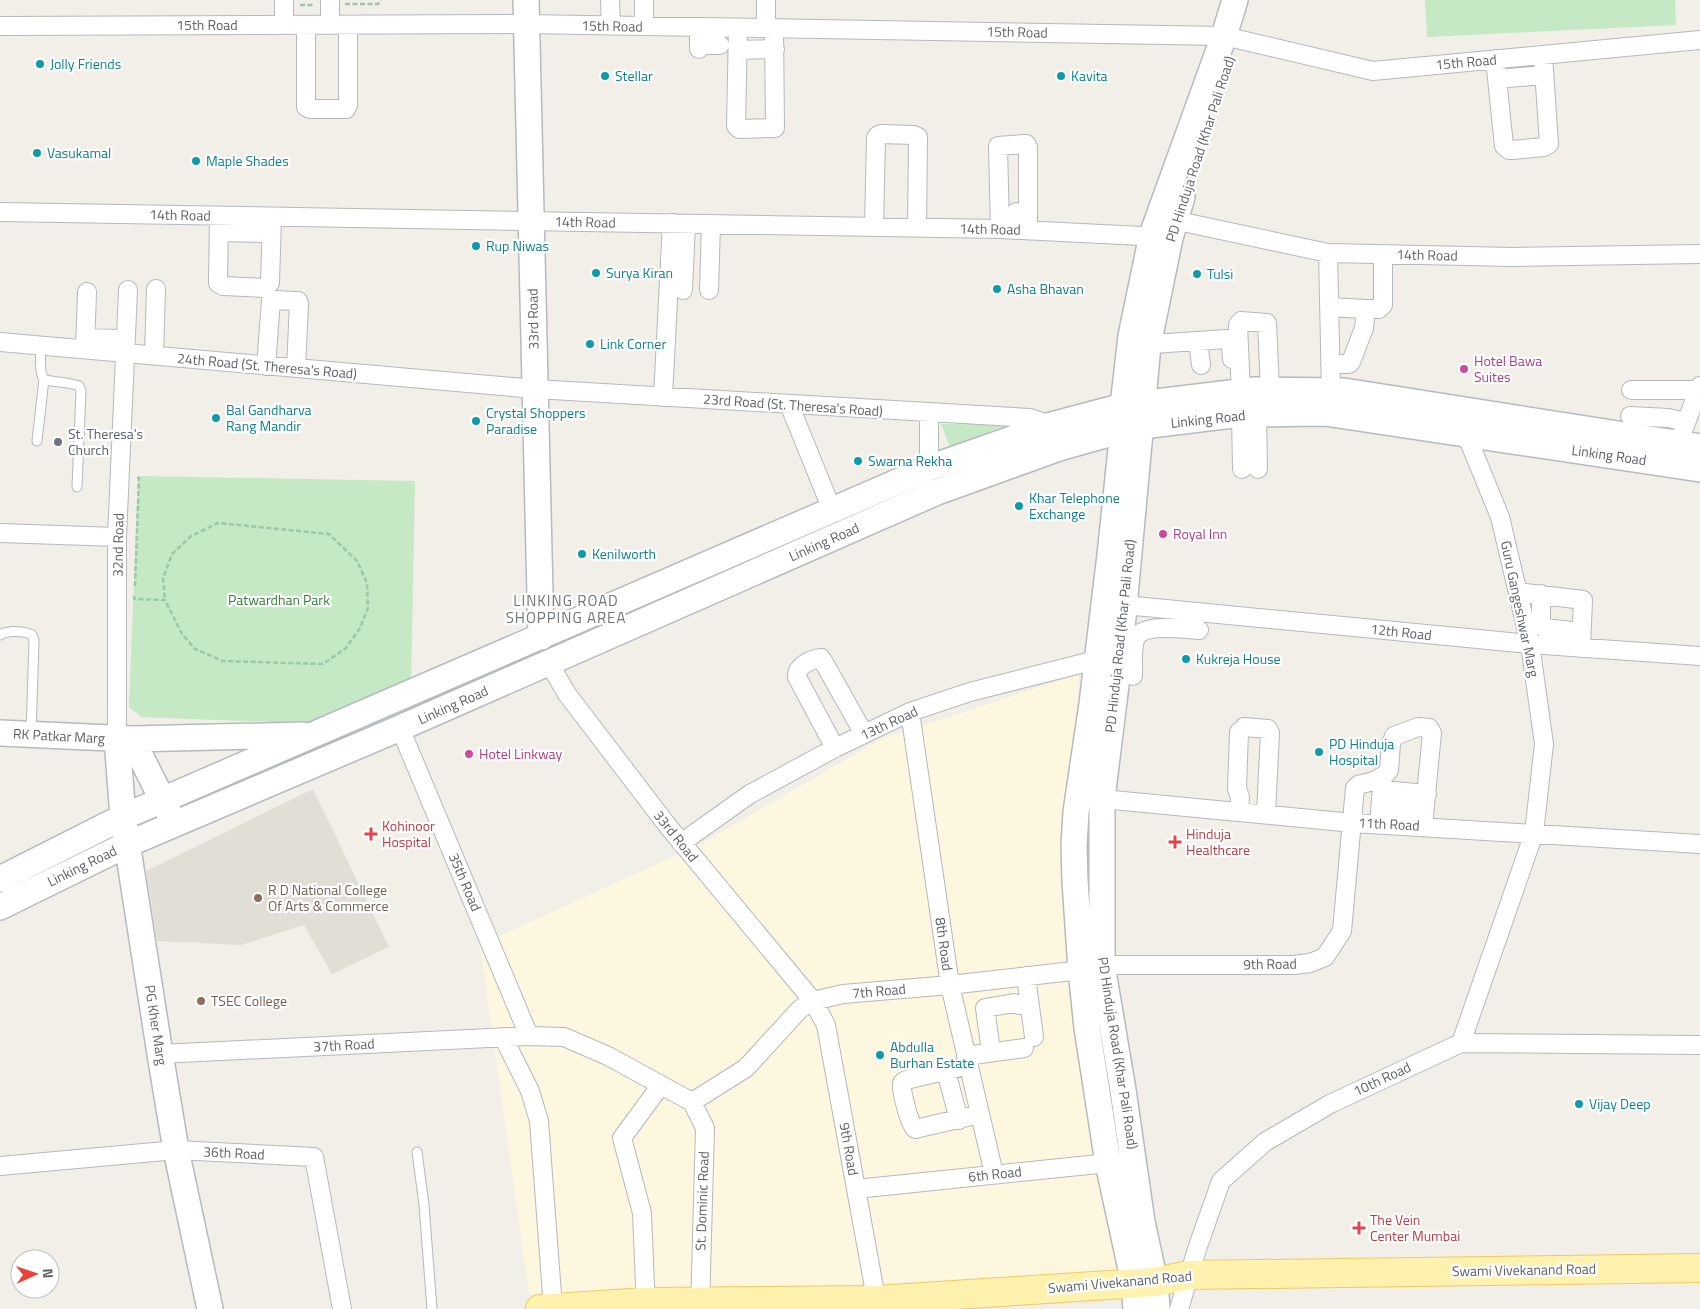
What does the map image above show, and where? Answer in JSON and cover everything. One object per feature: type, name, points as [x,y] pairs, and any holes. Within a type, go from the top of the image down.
[{"type":"main road","name":"PD Hinduja Road (Khar Pali Road)","points":[[1230,37],[1234,0]]},
{"type":"main road","name":"PD Hinduja Road (Khar Pali Road)","points":[[1142,1291],[1142,1222],[1134,1162],[1092,967],[1090,798],[1121,670],[1126,619],[1132,416],[1139,345],[1163,228],[1230,37],[1247,0]]},
{"type":"main road","name":"33rd Road","points":[[526,12],[541,637]]},
{"type":"main road","name":"Linking Road","points":[[1243,403],[1270,390],[1337,390],[1461,409],[1658,424],[1684,444],[1700,469]]},
{"type":"main road","name":"Linking Road","points":[[0,879],[123,817],[929,468],[1051,425],[1243,403],[1326,413],[1466,434],[1684,444]]},
{"type":"main road","name":"Linking Road","points":[[0,907],[128,844],[400,728],[937,492],[1059,448],[1132,416]]},
{"type":"main road","points":[[929,468],[937,492]]},
{"type":"main road","points":[[1121,670],[1126,619]]},
{"type":"main road","name":"RK Patkar Marg","points":[[0,733],[125,739],[316,734]]},
{"type":"main road","points":[[125,739],[175,824]]},
{"type":"main road","name":"PG Kher Marg","points":[[125,739],[123,817],[176,1150],[210,1309]]},
{"type":"main road","points":[[1092,967],[1087,1028],[1108,1163],[1142,1291],[1157,1309]]},
{"type":"main road","name":"Swami Vivekanand Road","points":[[546,1309],[646,1305],[878,1304],[1142,1291],[1189,1274],[1700,1268]]},
{"type":"street","points":[[610,0],[611,26]]},
{"type":"street","points":[[644,0],[644,26]]},
{"type":"street","points":[[738,28],[736,126],[739,129],[775,128],[774,49],[766,0]]},
{"type":"street","points":[[284,2],[284,25]]},
{"type":"street","points":[[330,2],[330,25]]},
{"type":"street","name":"15th Road","points":[[0,26],[348,25],[526,12],[611,26],[1230,37],[1373,71],[1700,40]]},
{"type":"street","points":[[306,25],[306,107],[310,109],[346,109],[348,105],[348,25]]},
{"type":"street","points":[[699,27],[699,47],[720,46],[719,27]]},
{"type":"street","points":[[738,50],[774,49]]},
{"type":"street","points":[[1495,59],[1504,146],[1512,150],[1544,147],[1549,144],[1543,55]]},
{"type":"street","points":[[1497,79],[1544,75]]},
{"type":"street","points":[[878,134],[918,136],[897,223],[876,138],[878,134]]},
{"type":"street","name":"14th Road","points":[[0,212],[219,224],[272,225],[531,221],[679,224],[897,223],[1163,228],[1328,258],[1383,259],[1700,254]]},
{"type":"street","points":[[219,224],[218,283],[220,285],[264,288],[270,283],[272,225]]},
{"type":"street","points":[[679,224],[683,290]]},
{"type":"street","points":[[663,397],[679,224]]},
{"type":"street","points":[[709,290],[711,224]]},
{"type":"street","points":[[1328,258],[1329,306],[1337,364],[1337,390]]},
{"type":"street","points":[[1329,306],[1379,309],[1383,305],[1383,259]]},
{"type":"street","points":[[154,355],[156,289]]},
{"type":"street","points":[[85,343],[87,292]]},
{"type":"street","name":"32nd Road","points":[[125,739],[117,537],[123,348],[127,292]]},
{"type":"street","points":[[266,360],[271,301],[298,301],[296,362]]},
{"type":"street","points":[[1337,364],[1350,364],[1364,328],[1366,309]]},
{"type":"street","points":[[1250,469],[1238,325],[1241,321],[1267,322],[1270,390]]},
{"type":"street","points":[[1139,345],[1224,339],[1230,342],[1243,403]]},
{"type":"street","points":[[1198,341],[1201,365]]},
{"type":"street","name":"24th Road (St. Theresa's Road)","points":[[0,342],[41,346],[85,343],[123,348],[154,355],[296,362],[534,388]]},
{"type":"street","name":"23rd Road (St. Theresa's Road)","points":[[534,388],[1030,418],[1051,425]]},
{"type":"street","points":[[1631,390],[1699,388],[1684,444]]},
{"type":"street","points":[[1630,416],[1658,424],[1669,390]]},
{"type":"street","points":[[789,404],[832,510]]},
{"type":"street","name":"Guru Gangeshwar Marg","points":[[1461,409],[1466,434],[1500,517],[1530,644],[1544,744],[1534,833],[1461,1043]]},
{"type":"street","points":[[928,413],[929,468]]},
{"type":"street","points":[[0,533],[117,537]]},
{"type":"street","points":[[1518,592],[1541,594],[1583,600],[1581,640],[1541,626],[1541,594]]},
{"type":"street","points":[[1126,619],[1152,628],[1199,627]]},
{"type":"street","name":"12th Road","points":[[1126,619],[1199,627],[1530,644],[1581,640],[1700,656]]},
{"type":"street","points":[[835,748],[797,677],[796,672],[800,667],[816,659],[820,658],[823,661],[864,734]]},
{"type":"street","name":"33rd Road","points":[[549,663],[568,694],[681,843],[813,1001]]},
{"type":"street","name":"13th Road","points":[[681,843],[750,794],[835,748],[910,712],[970,692],[1121,670]]},
{"type":"street","name":"8th Road","points":[[910,712],[950,985],[994,1174]]},
{"type":"street","name":"35th Road","points":[[400,728],[529,1036]]},
{"type":"street","points":[[1242,803],[1237,789],[1242,730],[1268,729],[1270,732],[1267,805]]},
{"type":"street","points":[[1391,825],[1397,788]]},
{"type":"street","points":[[1391,825],[1397,788]]},
{"type":"street","points":[[1391,825],[1397,788]]},
{"type":"street","name":"11th Road","points":[[1090,798],[1242,803],[1267,805],[1391,825],[1700,844]]},
{"type":"street","name":"9th Road","points":[[1092,967],[1293,965],[1310,963],[1325,957],[1342,931],[1391,825]]},
{"type":"street","name":"7th Road","points":[[692,1102],[746,1068],[800,1009],[813,1001],[843,994],[950,985],[1092,967]]},
{"type":"street","points":[[1013,978],[1020,1008]]},
{"type":"street","points":[[980,1114],[915,1129],[911,1124],[902,1086],[904,1081],[946,1070],[966,1054],[993,1046],[1029,1042],[1013,978]]},
{"type":"street","name":"9th Road","points":[[813,1001],[826,1025],[878,1304]]},
{"type":"street","points":[[993,1046],[984,1010],[986,1007],[1020,1008]]},
{"type":"street","points":[[958,1022],[986,1019]]},
{"type":"street","points":[[503,1037],[530,1091],[539,1121],[546,1309]]},
{"type":"street","name":"37th Road","points":[[160,1054],[503,1037],[564,1037],[608,1056],[692,1102]]},
{"type":"street","name":"10th Road","points":[[1180,1309],[1189,1274],[1221,1181],[1265,1142],[1330,1104],[1461,1043],[1700,1045]]},
{"type":"street","points":[[946,1070],[959,1120]]},
{"type":"street","points":[[646,1305],[642,1213],[622,1138],[661,1084]]},
{"type":"street","name":"St. Dominic Road","points":[[692,1102],[704,1128],[700,1306]]},
{"type":"street","name":"36th Road","points":[[0,1166],[176,1150],[314,1157],[342,1309]]},
{"type":"street","name":"6th Road","points":[[856,1189],[994,1174],[1134,1162]]},
{"type":"lane","points":[[38,441],[44,379],[40,366],[41,346]]},
{"type":"lane","points":[[44,379],[51,382],[79,386],[82,392],[77,487]]},
{"type":"lane","points":[[0,635],[4,632],[28,633],[32,635],[34,640],[31,734]]},
{"type":"lane","points":[[416,1152],[424,1205],[432,1309]]},
{"type":"path","points":[[284,2],[378,4],[381,0]]},
{"type":"path","points":[[120,477],[139,478],[134,599],[165,600]]},
{"type":"path","points":[[218,524],[329,534],[357,561],[367,583],[368,608],[360,628],[346,648],[322,664],[223,661],[196,649],[182,634],[165,600],[164,578],[172,554],[191,536],[218,524]]},
{"type":"shaded area","points":[[1079,674],[1070,832],[1123,1273],[743,1289],[529,1294],[480,945],[701,844],[880,740]]},
{"type":"shaded area","name":"R D National College Of Arts & Commerce","points":[[313,789],[389,947],[332,974],[304,925],[241,945],[157,941],[146,871]]},
{"type":"green space","points":[[1425,0],[1675,0],[1676,25],[1427,37]]},
{"type":"green space","points":[[941,424],[1009,424],[950,447]]},
{"type":"green space","name":"Patwardhan Park","points":[[138,476],[415,481],[411,686],[325,724],[141,717],[129,707]]},
{"type":"place","name":"Jolly Friends","points":[[40,64]]},
{"type":"place","name":"Stellar","points":[[605,76]]},
{"type":"place","name":"Kavita","points":[[1061,76]]},
{"type":"place","name":"Vasukamal","points":[[37,153]]},
{"type":"place","name":"Maple Shades","points":[[196,161]]},
{"type":"place","name":"Rup Niwas","points":[[476,246]]},
{"type":"place","name":"Surya Kiran","points":[[596,273]]},
{"type":"place","name":"Tulsi","points":[[1197,274]]},
{"type":"place","name":"Asha Bhavan","points":[[997,289]]},
{"type":"place","name":"Link Corner","points":[[590,344]]},
{"type":"place","name":"Hotel Bawa Suites","points":[[1464,369]]},
{"type":"place","name":"Bal Gandharva Rang Mandir","points":[[216,418]]},
{"type":"place","name":"Crystal Shoppers Paradise","points":[[476,421]]},
{"type":"place","name":"St. Theresa's Church","points":[[58,442]]},
{"type":"place","name":"Swarna Rekha","points":[[858,461]]},
{"type":"place","name":"Khar Telephone Exchange","points":[[1019,506]]},
{"type":"place","name":"Royal Inn","points":[[1163,534]]},
{"type":"place","name":"Kenilworth","points":[[582,554]]},
{"type":"place","name":"Kukreja House","points":[[1186,659]]},
{"type":"place","name":"PD Hinduja Hospital","points":[[1319,752]]},
{"type":"place","name":"Hotel Linkway","points":[[469,754]]},
{"type":"place","name":"Kohinoor Hospital","points":[[371,834]]},
{"type":"place","name":"Hinduja Healthcare","points":[[1175,842]]},
{"type":"place","name":"R D National College Of Arts & Commerce","points":[[258,898]]},
{"type":"place","name":"TSEC College","points":[[201,1001]]},
{"type":"place","name":"Abdulla Burhan Estate","points":[[880,1055]]},
{"type":"place","name":"Vijay Deep","points":[[1579,1104]]},
{"type":"place","name":"The Vein Center Mumbai","points":[[1359,1228]]},
{"type":"district","name":"LINKING ROAD SHOPPING AREA","points":[[566,610]]}]
